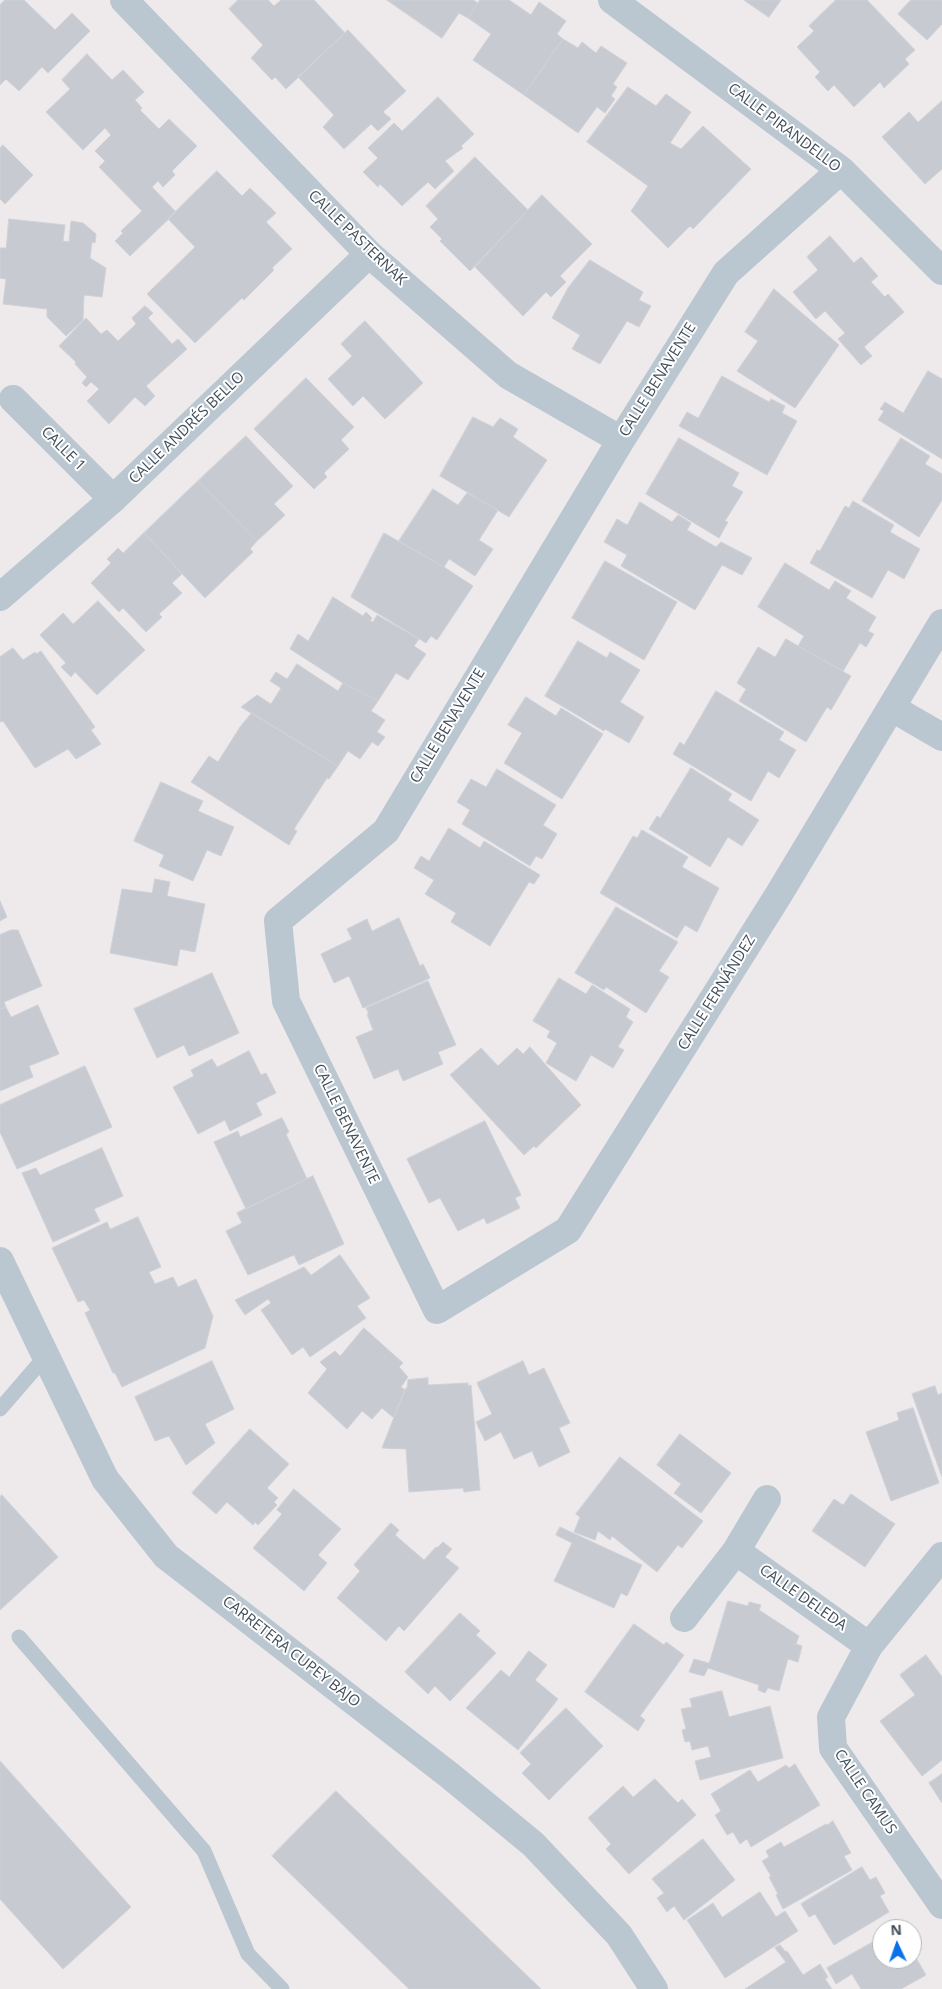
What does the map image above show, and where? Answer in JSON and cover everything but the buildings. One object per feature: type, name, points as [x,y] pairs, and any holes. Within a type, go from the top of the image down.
[{"type":"street","name":"CALLE PASTERNAK","points":[[124,0],[369,254],[508,375],[621,440]]},
{"type":"street","name":"CALLE PIRANDELLO","points":[[612,0],[841,170],[942,271]]},
{"type":"street","name":"CALLE BENAVENTE","points":[[437,1310],[286,1001],[278,920],[386,831],[621,440],[726,273],[841,170]]},
{"type":"street","name":"CALLE ANDRÉS BELLO","points":[[0,597],[114,500],[369,254]]},
{"type":"street","name":"CALLE 1","points":[[13,398],[114,500]]},
{"type":"street","name":"CALLE FERNÁNDEZ","points":[[437,1310],[568,1230],[779,894],[942,623]]},
{"type":"street","points":[[892,708],[942,736]]},
{"type":"street","name":"CARRETERA CUPEY BAJO","points":[[0,1261],[105,1479],[166,1556],[449,1775],[533,1844],[619,1935],[654,1989]]},
{"type":"street","points":[[684,1618],[736,1551],[767,1499]]},
{"type":"street","name":"CALLE DELEDA","points":[[736,1551],[869,1646]]},
{"type":"street","name":"CALLE CAMUS","points":[[942,1556],[869,1646],[831,1717],[833,1748],[942,1904]]},
{"type":"lane","points":[[0,1408],[45,1357]]},
{"type":"lane","points":[[19,1637],[204,1850],[248,1954],[282,1989]]}]
